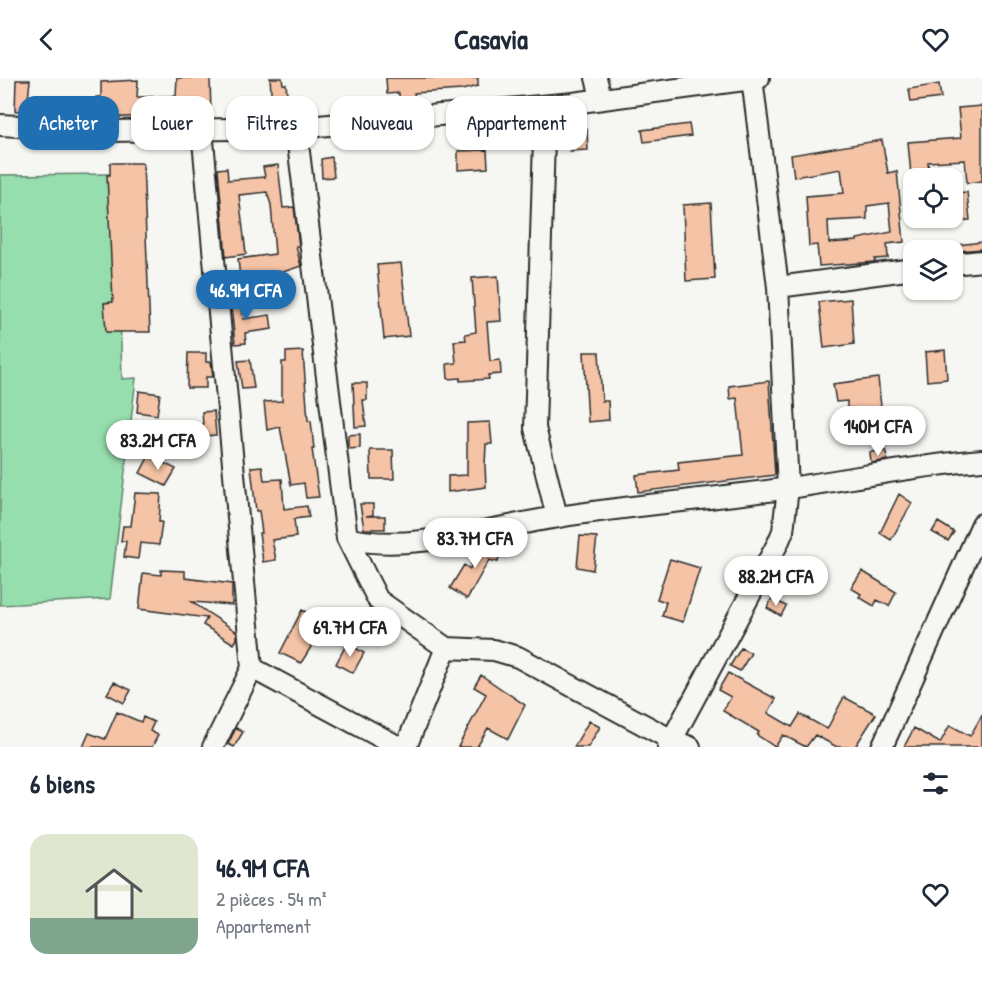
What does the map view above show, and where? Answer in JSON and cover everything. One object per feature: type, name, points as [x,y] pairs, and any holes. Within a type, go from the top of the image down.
[{"type":"street","points":[[596,78],[601,98]]},
{"type":"street","points":[[299,150],[347,538],[378,600],[446,648],[494,650],[518,657],[677,745],[778,543],[783,531],[788,488],[778,287],[752,78]]},
{"type":"street","points":[[587,100],[759,78]]},
{"type":"street","points":[[318,126],[446,114]]},
{"type":"street","points":[[0,125],[131,130]]},
{"type":"street","points":[[204,150],[252,668],[213,747]]},
{"type":"street","points":[[544,150],[535,428],[557,517]]},
{"type":"street","points":[[963,263],[982,261]]},
{"type":"street","points":[[778,287],[903,270]]},
{"type":"street","points":[[347,538],[369,543],[439,538],[557,517],[788,488],[928,465],[982,460]]},
{"type":"street","points":[[882,747],[982,524]]},
{"type":"street","points":[[406,747],[446,648]]},
{"type":"street","points":[[252,668],[399,747]]},
{"type":"green space","points":[[116,174],[122,379],[136,378],[110,599],[0,605],[0,175]]},
{"type":"building","points":[[177,78],[210,78],[210,96],[176,96]]},
{"type":"building","points":[[270,78],[282,78],[283,84],[286,84],[287,96],[271,96]]},
{"type":"building","points":[[386,78],[478,78],[478,86],[462,90],[414,93],[414,96],[399,96],[399,93],[387,94]]},
{"type":"building","points":[[16,80],[30,80],[28,96],[18,96],[18,111],[15,111]]},
{"type":"building","points":[[138,80],[137,96],[131,96],[131,117],[119,117],[119,96],[101,96],[101,82]]},
{"type":"building","points":[[939,84],[941,98],[911,102],[909,89]]},
{"type":"building","points":[[982,106],[982,181],[967,183],[965,160],[928,162],[929,168],[910,168],[908,142],[961,138],[958,108]]},
{"type":"building","points":[[689,124],[691,136],[644,142],[642,130]]},
{"type":"building","points":[[882,140],[888,173],[897,171],[903,242],[887,244],[888,258],[875,259],[875,262],[819,266],[817,245],[809,246],[806,196],[844,193],[841,169],[794,177],[791,155]],"holes":[[[889,203],[892,232],[857,239],[857,241],[829,243],[828,221],[867,219],[867,206]]]},
{"type":"building","points":[[487,150],[488,168],[458,170],[458,151]]},
{"type":"building","points":[[332,157],[334,177],[322,178],[321,159]]},
{"type":"building","points":[[110,163],[143,163],[150,332],[106,332],[104,303],[113,302],[107,175],[110,175]]},
{"type":"building","points":[[278,165],[283,208],[294,207],[299,246],[296,246],[301,266],[280,273],[240,278],[238,259],[275,254],[271,205],[267,192],[239,195],[246,254],[226,257],[218,169],[227,168],[228,180],[265,177],[263,167]]},
{"type":"building","points":[[963,192],[967,192],[970,220],[963,221]]},
{"type":"building","points":[[711,203],[715,279],[686,281],[683,205]]},
{"type":"building","points":[[982,242],[982,249],[963,251],[963,244]]},
{"type":"building","points":[[401,263],[409,336],[384,339],[377,265]]},
{"type":"building","points":[[498,276],[501,321],[487,322],[490,361],[500,360],[501,374],[488,375],[489,379],[460,381],[460,378],[448,379],[447,364],[456,363],[454,341],[466,340],[465,334],[476,332],[472,278]]},
{"type":"building","points":[[241,294],[243,319],[270,315],[272,329],[245,333],[246,343],[235,344],[230,295]]},
{"type":"building","points":[[851,299],[854,344],[824,348],[819,302]]},
{"type":"building","points":[[945,350],[947,379],[927,381],[925,352]]},
{"type":"building","points":[[303,351],[308,421],[311,421],[314,449],[312,449],[319,497],[306,498],[304,483],[291,485],[280,427],[267,430],[264,402],[282,401],[282,362],[286,362],[286,352]]},
{"type":"building","points":[[584,352],[599,352],[602,401],[608,401],[609,420],[588,422]]},
{"type":"building","points":[[188,353],[206,353],[206,362],[211,362],[213,377],[206,377],[206,388],[187,388]]},
{"type":"building","points":[[250,360],[254,388],[242,389],[238,361]]},
{"type":"building","points":[[878,378],[883,426],[858,429],[854,408],[847,409],[847,401],[836,402],[833,384]]},
{"type":"building","points":[[769,381],[775,475],[638,492],[636,475],[679,470],[678,462],[743,455],[737,398],[730,399],[729,386]]},
{"type":"building","points":[[353,383],[367,383],[367,400],[363,400],[366,426],[355,427]]},
{"type":"building","points":[[139,391],[160,394],[157,415],[137,412]]},
{"type":"building","points":[[214,411],[216,435],[204,436],[202,412]]},
{"type":"building","points":[[490,422],[492,444],[486,444],[486,487],[448,492],[448,476],[467,475],[467,423]]},
{"type":"building","points":[[360,434],[360,448],[348,449],[348,435]]},
{"type":"building","points":[[370,450],[393,450],[394,479],[371,479]]},
{"type":"building","points":[[886,451],[887,460],[871,463],[870,452]]},
{"type":"building","points":[[149,456],[176,469],[166,486],[140,473]]},
{"type":"building","points":[[262,466],[264,480],[282,479],[284,509],[307,506],[309,517],[294,519],[296,537],[272,540],[276,560],[263,562],[259,533],[262,533],[259,511],[256,511],[251,467]]},
{"type":"building","points":[[135,493],[161,494],[159,522],[162,522],[159,545],[140,543],[138,559],[124,557],[126,541],[121,541],[123,526],[131,526]]},
{"type":"building","points":[[899,494],[912,503],[891,540],[880,533]]},
{"type":"building","points":[[360,504],[373,504],[373,515],[366,516],[385,516],[385,529],[364,529]]},
{"type":"building","points":[[938,522],[954,532],[948,541],[932,532]]},
{"type":"building","points":[[580,536],[597,537],[593,570],[577,567]]},
{"type":"building","points":[[487,543],[501,546],[498,562],[489,560],[467,599],[450,588],[464,565],[470,569],[476,545]]},
{"type":"building","points":[[670,559],[700,568],[683,622],[662,616],[666,602],[657,599]]},
{"type":"building","points":[[161,570],[185,571],[185,578],[232,584],[232,605],[192,602],[237,632],[234,644],[203,625],[207,618],[139,609],[143,573],[161,575]]},
{"type":"building","points":[[862,571],[896,592],[889,606],[877,600],[874,606],[859,597],[861,594],[851,588]]},
{"type":"building","points":[[772,598],[786,606],[781,616],[767,608]]},
{"type":"building","points":[[302,610],[322,620],[313,637],[316,639],[301,663],[280,653]]},
{"type":"building","points":[[347,643],[364,653],[353,673],[336,664]]},
{"type":"building","points":[[741,648],[751,653],[740,671],[730,666]]},
{"type":"building","points":[[728,673],[776,699],[768,713],[792,727],[800,714],[827,729],[844,697],[876,714],[855,747],[837,747],[815,735],[806,747],[783,735],[775,747],[757,735],[759,732],[723,711],[731,697],[718,690]]},
{"type":"building","points":[[481,675],[525,705],[508,739],[488,728],[477,747],[458,747],[486,694],[474,687]]},
{"type":"building","points":[[114,682],[131,690],[124,703],[107,694]]},
{"type":"building","points":[[117,712],[141,722],[143,717],[154,722],[150,731],[158,735],[152,747],[83,747],[89,733],[105,739]]},
{"type":"building","points":[[982,715],[982,747],[904,747],[914,728],[940,743],[950,725],[970,736]]},
{"type":"building","points":[[589,721],[600,727],[588,747],[574,747]]},
{"type":"building","points":[[236,728],[243,732],[234,747],[228,744]]}]
